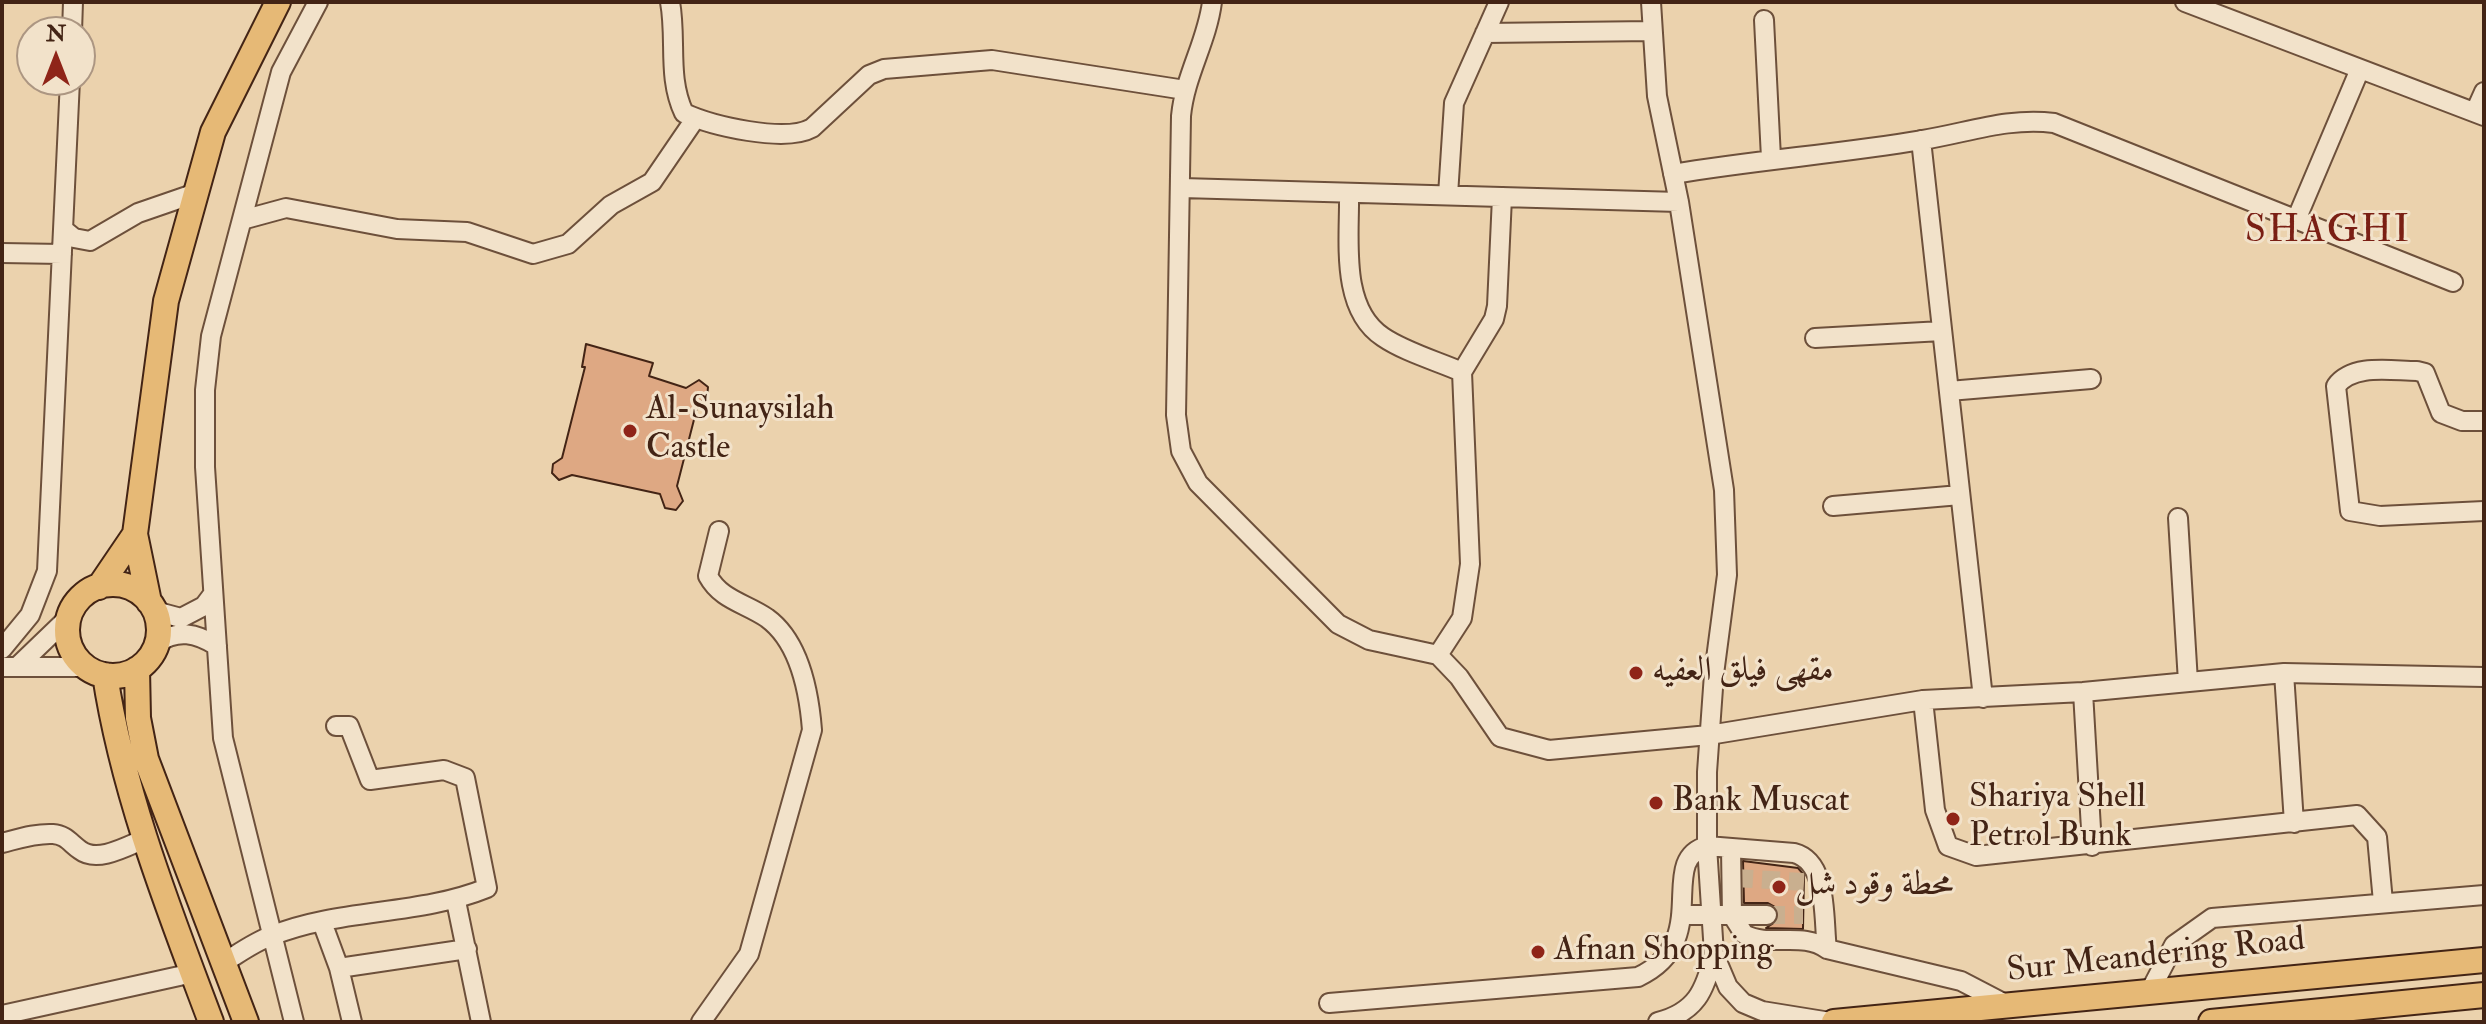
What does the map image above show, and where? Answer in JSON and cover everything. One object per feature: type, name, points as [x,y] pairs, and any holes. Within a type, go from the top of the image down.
[{"type":"main road","points":[[246,1022],[146,759],[138,718],[137,669],[157,643],[152,606],[135,534],[166,301],[213,132],[278,2]]},
{"type":"main road","points":[[135,534],[99,587],[80,598],[69,617],[71,650],[95,671],[147,838],[211,1022]]},
{"type":"main road","points":[[99,587],[131,588],[152,606]]},
{"type":"main road","points":[[95,671],[137,669]]},
{"type":"main road","name":"Sur Meandering Road","points":[[1832,1022],[2484,960]]},
{"type":"main road","name":"Sur Meandering Road","points":[[2211,1022],[2484,995]]},
{"type":"street","points":[[294,1022],[270,936],[223,738],[205,467],[205,390],[211,336],[281,72],[318,2]]},
{"type":"street","points":[[670,2],[676,96],[684,113],[695,119],[783,136],[801,134],[877,72],[992,60],[1185,90]]},
{"type":"street","points":[[1212,2],[1204,42],[1185,90],[1176,427],[1181,451],[1191,473],[1338,624],[1369,640],[1438,655],[1459,677],[1500,737],[1549,750],[1709,735],[1923,700],[2083,692],[2284,673],[2484,677]]},
{"type":"street","points":[[1448,195],[1454,103],[1499,2]]},
{"type":"street","points":[[1651,2],[1657,96],[1679,202],[1719,448],[1727,533],[1727,575],[1709,735],[1707,846],[1714,954],[1728,987],[1743,1003],[1762,1011],[1832,1022]]},
{"type":"street","points":[[2185,2],[2205,6],[2479,114],[2484,92]]},
{"type":"street","points":[[1764,20],[1771,158]]},
{"type":"street","points":[[1485,33],[1652,31]]},
{"type":"street","points":[[2296,220],[2360,69]]},
{"type":"street","points":[[2,649],[30,615],[47,571],[69,96]]},
{"type":"street","points":[[242,220],[286,208],[397,229],[467,232],[533,254],[568,244],[611,205],[652,182],[695,119]]},
{"type":"street","points":[[1673,174],[1771,158],[1921,140],[2027,119],[2054,123],[2453,282]]},
{"type":"street","points":[[1921,140],[1983,698]]},
{"type":"street","points":[[1182,188],[1679,202]]},
{"type":"street","points":[[63,229],[74,238],[90,241],[138,213],[196,193]]},
{"type":"street","points":[[1349,193],[1350,271],[1356,301],[1366,319],[1382,337],[1462,372]]},
{"type":"street","points":[[1438,655],[1462,618],[1470,564],[1462,372],[1494,319],[1502,197]]},
{"type":"street","points":[[2,253],[62,254]]},
{"type":"street","points":[[1815,338],[1942,331]]},
{"type":"street","points":[[2484,421],[2462,421],[2441,413],[2425,373],[2417,371],[2360,371],[2342,378],[2336,386],[2350,511],[2380,516],[2484,511]]},
{"type":"street","points":[[1949,391],[2091,379]]},
{"type":"street","points":[[1833,506],[1960,495]]},
{"type":"street","points":[[2178,518],[2188,682]]},
{"type":"street","points":[[701,1022],[749,954],[812,730],[809,695],[795,656],[769,619],[716,591],[708,576],[719,531]]},
{"type":"street","points":[[152,606],[181,618],[204,606],[213,594]]},
{"type":"street","points":[[9,667],[69,617]]},
{"type":"street","points":[[157,643],[178,633],[193,634],[217,646]]},
{"type":"street","points":[[9,667],[95,671]]},
{"type":"street","points":[[2284,673],[2294,823]]},
{"type":"street","points":[[2083,692],[2092,846]]},
{"type":"street","points":[[1923,700],[1935,810],[1948,846],[1976,856],[2092,846],[2357,815],[2377,837],[2383,902]]},
{"type":"street","points":[[223,963],[270,936],[322,922],[456,901],[487,888],[465,778],[444,770],[370,780],[349,726],[336,726]]},
{"type":"street","points":[[2,843],[54,834],[69,839],[81,852],[91,854],[115,852],[147,838]]},
{"type":"street","points":[[1329,1003],[1638,977],[1665,960],[1675,946],[1685,862],[1694,852],[1707,846],[1800,855],[1815,868],[1811,882],[1823,916],[1827,949]]},
{"type":"street","points":[[1731,849],[1732,915],[1744,934],[1778,950],[1816,954],[1827,949],[1961,981],[2009,1006]]},
{"type":"street","points":[[2149,993],[2174,945],[2212,918],[2484,895]]},
{"type":"street","points":[[456,901],[481,1022]]},
{"type":"street","points":[[1681,915],[1767,915]]},
{"type":"street","points":[[1803,915],[1823,916]]},
{"type":"street","points":[[322,922],[339,968],[352,1022]]},
{"type":"street","points":[[339,968],[467,949]]},
{"type":"street","points":[[1658,1022],[1683,1013],[1699,999],[1714,954]]},
{"type":"street","points":[[2,1015],[193,973]]},
{"type":"building","name":"Al-Sunaysilah Castle","points":[[586,344],[653,363],[649,376],[686,388],[699,380],[708,387],[707,398],[698,404],[677,486],[683,501],[676,510],[665,508],[660,494],[572,475],[559,480],[552,473],[553,464],[562,458],[585,367],[582,367]]},
{"type":"building","points":[[1743,861],[1798,868],[1804,875],[1803,929],[1766,928],[1778,920],[1777,908],[1768,903],[1744,903]]},
{"type":"tunnel","points":[[1735,878],[1804,882]]},
{"type":"tunnel","points":[[1767,915],[1803,915]]},
{"type":"place","name":"Al-Sunaysilah Castle","points":[[630,431]]},
{"type":"place","name":"مقهى فيلق العفيه","points":[[1636,673]]},
{"type":"place","name":"Bank Muscat","points":[[1656,803]]},
{"type":"place","name":"Shariya Shell Petrol Bunk","points":[[1953,819]]},
{"type":"place","name":"محطة وقود شل","points":[[1779,887]]},
{"type":"place","name":"Afnan Shopping","points":[[1538,952]]},
{"type":"district","name":"SHAGHI","points":[[2328,233]]}]
